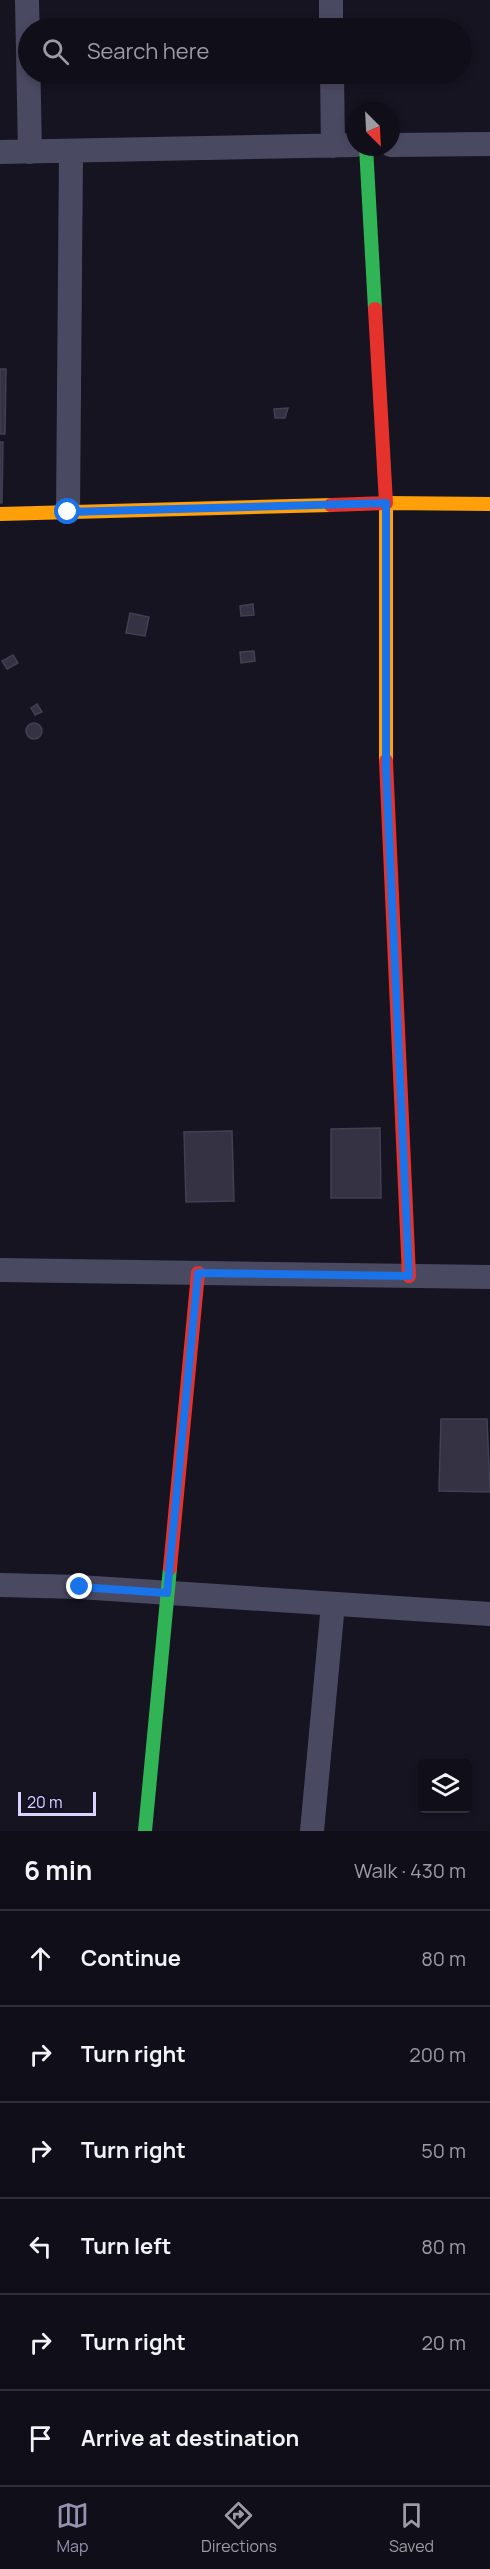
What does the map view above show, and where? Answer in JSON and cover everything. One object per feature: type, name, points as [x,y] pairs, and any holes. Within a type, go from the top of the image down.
[{"type":"street","points":[[27,0],[27,18]]},
{"type":"street","points":[[330,0],[331,18]]},
{"type":"street","points":[[29,84],[30,152]]},
{"type":"street","points":[[0,152],[344,146],[334,84]]},
{"type":"street","points":[[400,145],[490,144]]},
{"type":"street","points":[[68,512],[71,151]]},
{"type":"street","points":[[367,156],[386,503],[386,768],[409,1276]]},
{"type":"street","points":[[0,513],[386,503],[490,504]]},
{"type":"street","points":[[0,1273],[490,1277]]},
{"type":"street","points":[[145,1831],[198,1273]]},
{"type":"street","points":[[0,1585],[167,1593],[490,1614]]},
{"type":"street","points":[[312,1831],[333,1604]]},
{"type":"building","points":[[0,369],[6,369],[5,434],[0,434]]},
{"type":"building","points":[[288,408],[285,418],[275,418],[274,409]]},
{"type":"building","points":[[0,442],[3,442],[2,503],[0,503]]},
{"type":"building","points":[[253,604],[254,615],[241,616],[240,606]]},
{"type":"building","points":[[130,613],[149,617],[145,636],[126,633]]},
{"type":"building","points":[[254,651],[255,661],[241,663],[240,652]]},
{"type":"building","points":[[13,655],[18,663],[7,669],[2,661]]},
{"type":"building","points":[[37,704],[42,712],[35,715],[31,708]]},
{"type":"building","points":[[34,723],[40,725],[42,731],[40,737],[34,739],[28,737],[26,731],[28,725]]},
{"type":"building","points":[[380,1128],[381,1198],[331,1198],[331,1129]]},
{"type":"building","points":[[232,1131],[234,1201],[186,1202],[184,1132]]},
{"type":"building","points":[[441,1419],[487,1419],[490,1492],[439,1491]]},
{"type":"traffic: fast","points":[[366,156],[375,309]]},
{"type":"traffic: fast","points":[[145,1831],[170,1568]]},
{"type":"traffic: slow","points":[[386,761],[386,503],[490,504]]},
{"type":"traffic: slow","points":[[0,514],[331,505]]},
{"type":"traffic: jam","points":[[331,505],[386,503],[375,309]]},
{"type":"traffic: jam","points":[[386,761],[409,1276]]},
{"type":"traffic: jam","points":[[170,1568],[198,1273]]},
{"type":"route","points":[[68,512],[386,503],[386,768],[409,1276],[198,1273],[167,1593],[80,1587]]}]
